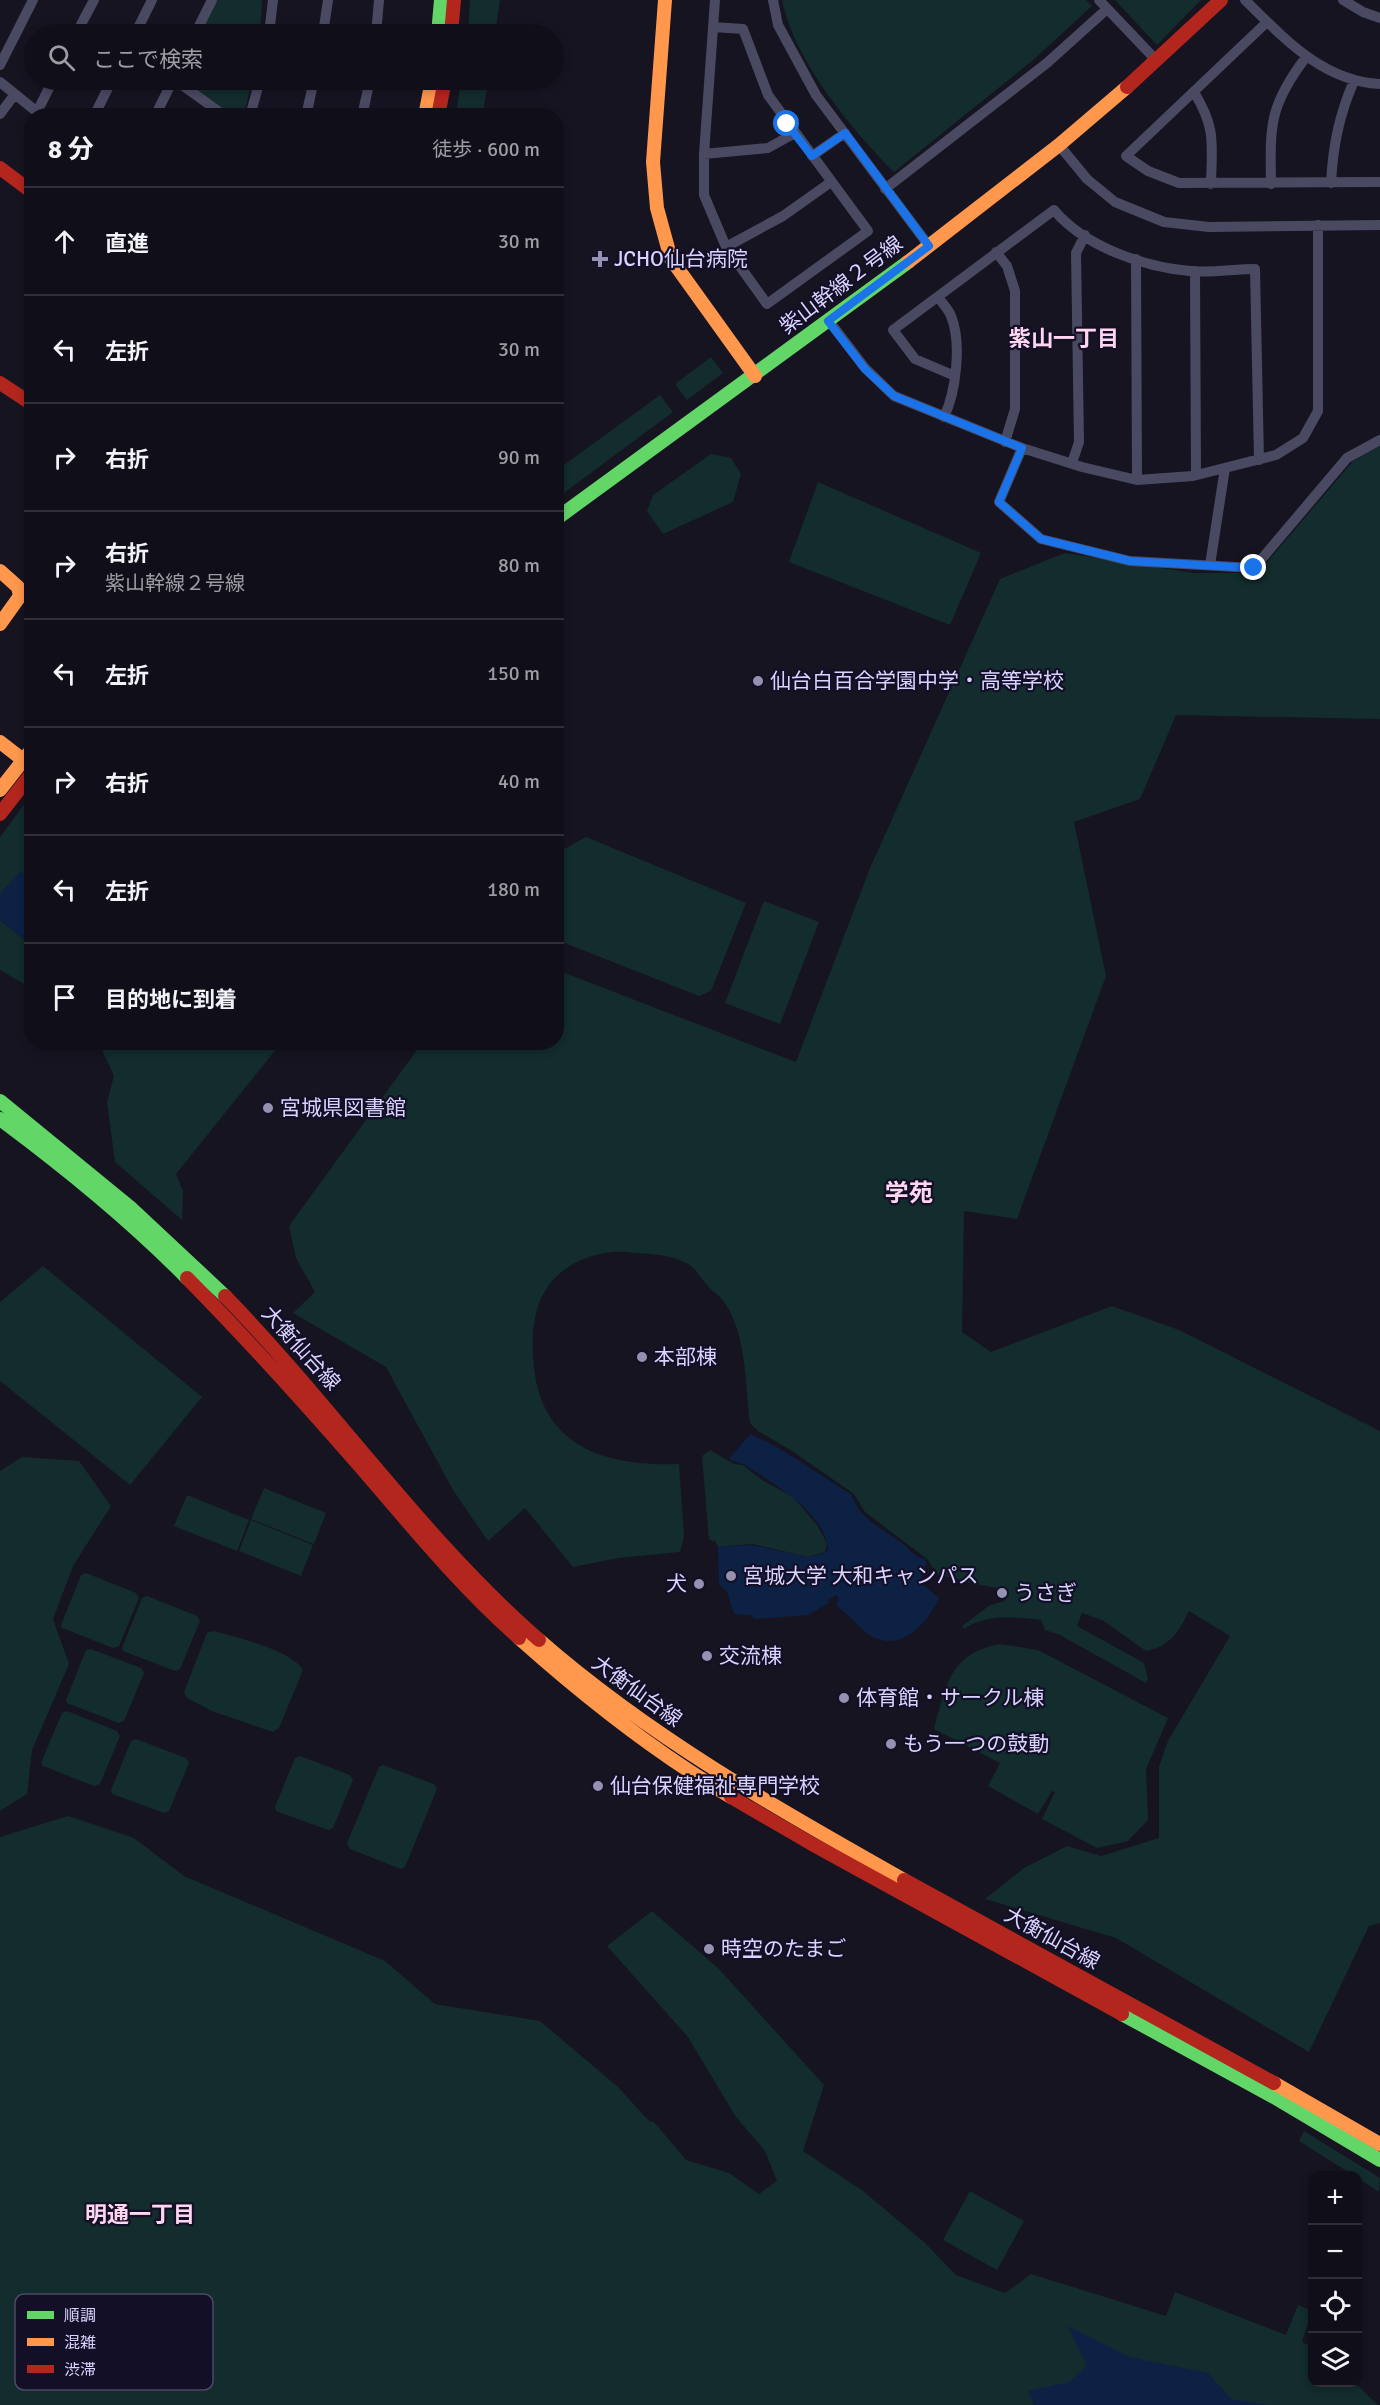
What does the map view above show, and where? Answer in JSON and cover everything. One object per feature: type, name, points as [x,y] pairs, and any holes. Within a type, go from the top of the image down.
[{"type":"main road","points":[[439,24],[441,0]]},
{"type":"main road","points":[[452,24],[454,0]]},
{"type":"main road","points":[[665,0],[653,162],[657,208],[671,260],[754,376]]},
{"type":"main road","name":"紫山幹線２号線","points":[[564,513],[929,246],[1059,145],[1221,0]]},
{"type":"main road","points":[[427,108],[430,90]]},
{"type":"main road","points":[[440,108],[443,90]]},
{"type":"main road","points":[[0,168],[24,186]]},
{"type":"main road","points":[[0,383],[24,399]]},
{"type":"main road","points":[[0,572],[20,591],[15,604],[0,624]]},
{"type":"main road","points":[[0,742],[24,755]]},
{"type":"main road","points":[[0,790],[24,764]]},
{"type":"main road","points":[[0,814],[24,783]]},
{"type":"main road","name":"大衡仙台線","points":[[0,1101],[98,1178],[195,1265],[257,1329],[459,1561],[548,1649],[616,1704],[660,1735],[787,1815],[1380,2144]]},
{"type":"main road","name":"大衡仙台線","points":[[0,1119],[71,1172],[130,1222],[205,1294],[490,1612],[574,1687],[653,1747],[812,1844],[1274,2097],[1380,2160]]},
{"type":"street","points":[[0,65],[33,0]]},
{"type":"street","points":[[81,24],[94,0]]},
{"type":"street","points":[[140,24],[152,0]]},
{"type":"street","points":[[200,24],[212,0]]},
{"type":"street","points":[[270,24],[273,0]]},
{"type":"street","points":[[324,24],[328,0]]},
{"type":"street","points":[[377,24],[379,0]]},
{"type":"street","points":[[713,27],[743,29],[768,95],[868,231],[767,304],[726,247],[704,195],[704,154],[713,27],[715,0]]},
{"type":"street","points":[[773,0],[778,25],[816,95],[929,246]]},
{"type":"street","points":[[1099,0],[1156,60]]},
{"type":"street","points":[[1245,0],[1306,57],[1354,81],[1380,84]]},
{"type":"street","points":[[1342,0],[1363,12],[1380,18]]},
{"type":"street","points":[[885,189],[1047,63],[1107,9]]},
{"type":"street","points":[[1267,22],[1126,156],[1148,171],[1179,183],[1380,182]]},
{"type":"street","points":[[1271,184],[1270,129],[1275,107],[1284,86],[1306,57]]},
{"type":"street","points":[[1331,183],[1333,147],[1342,109],[1354,81]]},
{"type":"street","points":[[0,82],[32,108]]},
{"type":"street","points":[[42,108],[49,90]]},
{"type":"street","points":[[98,108],[107,90]]},
{"type":"street","points":[[159,108],[169,90]]},
{"type":"street","points":[[188,90],[214,108]]},
{"type":"street","points":[[252,108],[257,90]]},
{"type":"street","points":[[308,108],[312,90]]},
{"type":"street","points":[[364,108],[368,90]]},
{"type":"street","points":[[1194,92],[1212,128],[1211,184]]},
{"type":"street","points":[[0,114],[15,94]]},
{"type":"street","points":[[812,156],[845,133]]},
{"type":"street","points":[[704,154],[768,148],[795,134]]},
{"type":"street","points":[[1059,145],[1087,178],[1115,202],[1164,222],[1209,227],[1380,225]]},
{"type":"street","points":[[726,247],[783,216],[831,182]]},
{"type":"street","points":[[955,376],[915,359],[893,330],[1054,210],[1098,245],[1136,259],[1195,271],[1255,269],[1258,460]]},
{"type":"street","points":[[828,321],[865,369],[894,396],[944,417],[1022,448],[1072,464],[1137,480],[1196,475],[1276,455],[1303,438],[1318,411],[1318,225]]},
{"type":"street","points":[[1072,464],[1079,442],[1076,253],[1085,235]]},
{"type":"street","points":[[996,252],[1007,266],[1015,291],[1016,409],[1005,441]]},
{"type":"street","points":[[1136,259],[1137,480]]},
{"type":"street","points":[[1195,271],[1196,475]]},
{"type":"street","points":[[938,297],[951,316],[955,376],[952,399],[944,417]]},
{"type":"street","points":[[1022,448],[999,502],[1041,539],[1130,561],[1254,568],[1347,458],[1380,440]]},
{"type":"street","points":[[1210,566],[1225,468]]},
{"type":"street","points":[[247,1339],[257,1329]]},
{"type":"green space","points":[[215,0],[262,0],[261,24],[203,24]]},
{"type":"green space","points":[[470,0],[500,0],[496,24],[469,24]]},
{"type":"green space","points":[[782,0],[1086,0],[1092,6],[1032,61],[894,172],[843,115],[811,69],[788,23]]},
{"type":"green space","points":[[1115,0],[1201,0],[1157,45]]},
{"type":"green space","points":[[194,90],[250,90],[246,108],[218,108]]},
{"type":"green space","points":[[460,90],[487,90],[483,108],[457,108]]},
{"type":"green space","points":[[711,357],[723,373],[687,400],[675,384]]},
{"type":"green space","points":[[660,395],[673,412],[564,493],[564,465]]},
{"type":"green space","points":[[1380,446],[1380,719],[1176,715],[1140,799],[1074,822],[1106,976],[1017,1219],[964,1211],[962,1332],[991,1352],[1112,1306],[1179,1330],[1380,1431],[1380,1923],[1369,1926],[1309,2052],[1116,1938],[985,1899],[1024,1868],[1067,1846],[1101,1856],[1159,1838],[1159,1767],[1168,1741],[1230,1636],[1189,1611],[1181,1626],[1167,1642],[1146,1651],[1102,1620],[1082,1613],[1077,1626],[1144,1663],[1148,1679],[1146,1683],[1060,1635],[1045,1630],[1041,1620],[992,1618],[964,1629],[962,1626],[990,1605],[1005,1601],[1008,1590],[937,1574],[927,1559],[865,1512],[854,1494],[792,1451],[758,1431],[750,1423],[741,1346],[732,1316],[725,1303],[691,1266],[677,1259],[655,1254],[605,1253],[583,1259],[564,1270],[549,1285],[537,1309],[533,1354],[537,1385],[546,1410],[560,1429],[577,1444],[623,1461],[679,1464],[684,1537],[680,1552],[618,1558],[573,1567],[525,1508],[488,1541],[453,1490],[386,1367],[293,1313],[315,1292],[296,1258],[289,1226],[417,1050],[564,1050],[564,973],[796,1062],[870,868],[1000,579],[1065,553],[1194,573],[1258,573],[1353,461]]},
{"type":"green space","points":[[711,454],[731,458],[741,474],[733,502],[663,534],[647,511],[653,495]]},
{"type":"green space","points":[[818,482],[981,553],[950,625],[789,562]]},
{"type":"green space","points":[[24,804],[24,875],[21,872],[0,894],[0,837]]},
{"type":"green space","points":[[586,837],[746,903],[711,991],[699,996],[564,943],[564,849]]},
{"type":"green space","points":[[764,901],[819,922],[780,1024],[725,1003]]},
{"type":"green space","points":[[0,920],[24,939],[24,984],[0,970]]},
{"type":"green space","points":[[102,1050],[275,1050],[176,1174],[183,1191],[182,1220],[115,1162],[107,1102],[114,1076]]},
{"type":"green space","points":[[43,1266],[202,1397],[130,1485],[0,1381],[0,1302]]},
{"type":"green space","points":[[710,1450],[734,1464],[743,1465],[762,1480],[793,1497],[817,1525],[827,1543],[825,1552],[808,1557],[752,1544],[718,1547],[715,1541],[709,1540],[702,1456]]},
{"type":"green space","points":[[22,1457],[79,1461],[111,1506],[73,1566],[53,1619],[69,1664],[32,1750],[27,1794],[0,1811],[0,1471]]},
{"type":"green space","points":[[264,1488],[326,1513],[314,1544],[251,1519]]},
{"type":"green space","points":[[187,1495],[249,1520],[237,1551],[174,1526]]},
{"type":"green space","points":[[251,1520],[313,1545],[301,1576],[239,1551]]},
{"type":"green space","points":[[86,1573],[136,1593],[139,1598],[119,1646],[113,1648],[62,1628],[61,1625],[81,1575]]},
{"type":"green space","points":[[147,1596],[197,1616],[200,1621],[180,1669],[175,1671],[123,1651],[122,1648],[142,1598]]},
{"type":"green space","points":[[213,1631],[275,1650],[297,1663],[303,1670],[279,1728],[273,1732],[212,1711],[187,1698],[184,1692],[207,1633]]},
{"type":"green space","points":[[1000,1644],[1038,1650],[1168,1718],[1146,1769],[1148,1820],[1128,1841],[1097,1848],[1042,1819],[1055,1792],[1052,1791],[1038,1814],[988,1786],[1000,1763],[934,1729],[952,1674],[970,1655]]},
{"type":"green space","points":[[91,1649],[141,1668],[144,1673],[124,1721],[119,1723],[67,1703],[66,1700],[86,1650]]},
{"type":"green space","points":[[67,1711],[117,1731],[120,1736],[100,1784],[94,1786],[43,1766],[41,1763],[62,1713]]},
{"type":"green space","points":[[136,1739],[186,1758],[189,1763],[169,1811],[164,1813],[112,1794],[111,1790],[131,1741]]},
{"type":"green space","points":[[300,1756],[350,1775],[353,1780],[333,1828],[328,1830],[276,1811],[275,1807],[295,1758]]},
{"type":"green space","points":[[383,1765],[434,1784],[437,1789],[405,1867],[401,1869],[350,1849],[347,1843],[379,1767]]},
{"type":"green space","points":[[68,1816],[134,1838],[184,1876],[385,1961],[435,2004],[540,2021],[618,2087],[649,2121],[654,2122],[686,2160],[729,2173],[759,2194],[777,2181],[765,2151],[736,2117],[688,2037],[607,1946],[652,1911],[719,1969],[824,2085],[803,2151],[863,2191],[924,2242],[956,2275],[1005,2293],[1031,2274],[1166,2316],[1175,2292],[1286,2335],[1298,2305],[1308,2309],[1308,2323],[1302,2342],[1308,2345],[1308,2387],[1359,2387],[1378,2405],[0,2405],[0,1837]]},
{"type":"green space","points":[[1304,2131],[1380,2178],[1379,2192],[1362,2181],[1362,2171],[1347,2171],[1299,2141]]},
{"type":"green space","points":[[970,2191],[1024,2221],[997,2270],[943,2240]]},
{"type":"water","points":[[21,871],[24,874],[24,939],[0,920],[0,894]]},
{"type":"water","points":[[750,1434],[764,1440],[851,1494],[864,1516],[914,1554],[925,1559],[927,1564],[922,1570],[921,1583],[939,1598],[928,1616],[913,1632],[894,1641],[884,1641],[873,1637],[836,1606],[839,1599],[836,1595],[828,1600],[829,1603],[808,1615],[754,1619],[751,1615],[734,1614],[727,1591],[719,1585],[718,1547],[752,1545],[808,1557],[825,1553],[828,1549],[825,1536],[818,1523],[796,1500],[745,1465],[729,1459]]},
{"type":"water","points":[[1068,2326],[1129,2357],[1208,2373],[1231,2399],[1268,2405],[1034,2405],[1028,2391],[1069,2382],[1087,2366]]},
{"type":"traffic: fast","points":[[439,24],[441,0]]},
{"type":"traffic: fast","points":[[564,513],[908,262]]},
{"type":"traffic: fast","points":[[0,1101],[132,1209],[225,1296]]},
{"type":"traffic: fast","points":[[0,1119],[96,1195],[143,1235],[187,1278]]},
{"type":"traffic: fast","points":[[1122,2014],[1274,2097],[1380,2160]]},
{"type":"traffic: slow","points":[[665,0],[653,162],[657,208],[671,259],[755,376]]},
{"type":"traffic: slow","points":[[908,262],[1059,145],[1127,87]]},
{"type":"traffic: slow","points":[[427,108],[430,90]]},
{"type":"traffic: slow","points":[[0,571],[18,587],[20,596],[0,624]]},
{"type":"traffic: slow","points":[[0,742],[24,761]]},
{"type":"traffic: slow","points":[[0,790],[24,759]]},
{"type":"traffic: slow","points":[[519,1638],[621,1723],[702,1780],[731,1797]]},
{"type":"traffic: slow","points":[[539,1640],[581,1675],[670,1740],[762,1798],[904,1880]]},
{"type":"traffic: slow","points":[[1274,2083],[1380,2144]]},
{"type":"traffic: jam","points":[[452,24],[454,0]]},
{"type":"traffic: jam","points":[[1127,87],[1221,0]]},
{"type":"traffic: jam","points":[[440,108],[443,90]]},
{"type":"traffic: jam","points":[[0,168],[24,186]]},
{"type":"traffic: jam","points":[[0,383],[24,399]]},
{"type":"traffic: jam","points":[[0,814],[24,783]]},
{"type":"traffic: jam","points":[[187,1278],[295,1393],[455,1575],[519,1638]]},
{"type":"traffic: jam","points":[[225,1296],[265,1338],[456,1559],[539,1640]]},
{"type":"traffic: jam","points":[[731,1797],[1122,2014]]},
{"type":"traffic: jam","points":[[904,1880],[1274,2083]]},
{"type":"place","name":"JCHO仙台病院","points":[[600,259]]},
{"type":"place","name":"仙台白百合学園中学・高等学校","points":[[758,681]]},
{"type":"place","name":"宮城県図書館","points":[[268,1108]]},
{"type":"place","name":"本部棟","points":[[642,1357]]},
{"type":"place","name":"宮城大学 大和キャンパス","points":[[731,1576]]},
{"type":"place","name":"犬","points":[[699,1584]]},
{"type":"place","name":"うさぎ","points":[[1002,1593]]},
{"type":"place","name":"交流棟","points":[[707,1656]]},
{"type":"place","name":"体育館・サークル棟","points":[[844,1698]]},
{"type":"place","name":"もう一つの鼓動","points":[[891,1744]]},
{"type":"place","name":"仙台保健福祉専門学校","points":[[598,1786]]},
{"type":"place","name":"時空のたまご","points":[[709,1949]]},
{"type":"district","name":"紫山一丁目","points":[[1064,338]]},
{"type":"district","name":"学苑","points":[[909,1193]]},
{"type":"district","name":"明通一丁目","points":[[140,2214]]},
{"type":"route","points":[[787,124],[812,156],[845,133],[929,246],[828,321],[865,369],[894,396],[1022,448],[999,502],[1041,539],[1130,561],[1254,568]]}]
